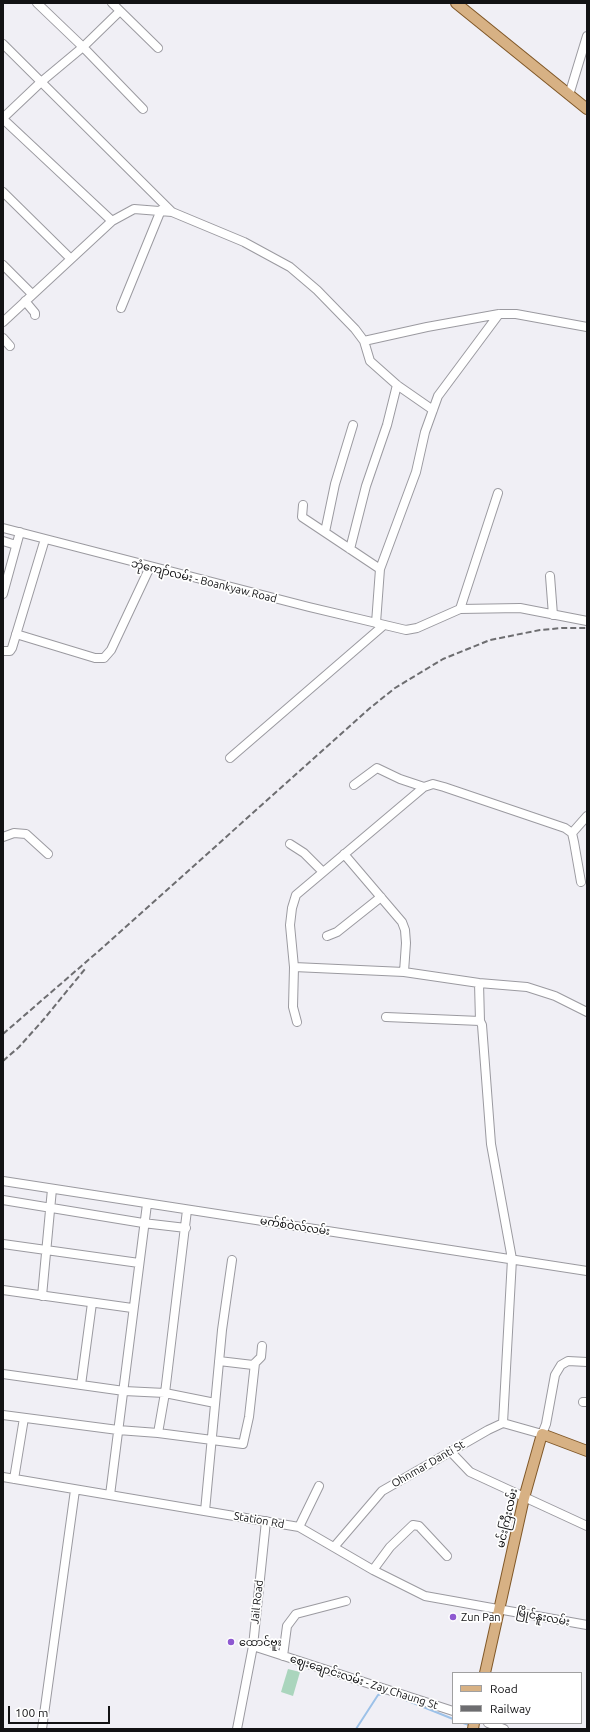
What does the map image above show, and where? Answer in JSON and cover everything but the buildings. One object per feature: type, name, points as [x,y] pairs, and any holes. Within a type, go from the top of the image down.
[{"type":"main road","points":[[456,3],[587,109]]},
{"type":"main road","points":[[542,1434],[587,1451]]},
{"type":"main road","name":"မင်းကြီးလမ်း","points":[[485,1672],[498,1609],[524,1498],[542,1434]]},
{"type":"street","points":[[36,3],[83,47],[143,110]]},
{"type":"street","points":[[112,3],[158,48]]},
{"type":"street","points":[[112,221],[3,119],[41,82],[83,47],[120,11]]},
{"type":"street","points":[[569,95],[587,36]]},
{"type":"street","points":[[3,44],[172,212]]},
{"type":"street","points":[[3,192],[71,259]]},
{"type":"street","points":[[3,322],[112,221],[134,208],[172,212],[244,242],[290,267],[317,290],[355,329],[364,341],[370,361],[397,385],[433,410]]},
{"type":"street","points":[[121,308],[160,210]]},
{"type":"street","points":[[3,265],[32,294]]},
{"type":"street","points":[[25,301],[35,316]]},
{"type":"street","points":[[364,341],[402,332],[498,314],[516,314],[587,327]]},
{"type":"street","points":[[230,758],[380,624],[380,570],[416,472],[425,432],[433,410],[442,390],[498,314]]},
{"type":"street","points":[[3,338],[10,346]]},
{"type":"street","points":[[350,549],[366,486],[387,425],[397,385]]},
{"type":"street","points":[[324,532],[335,484],[353,425]]},
{"type":"street","points":[[498,493],[460,610],[520,608],[587,621]]},
{"type":"street","points":[[303,505],[302,517],[380,570]]},
{"type":"street","name":"ဘုံကျော်လမ်း - Boankyaw Road","points":[[3,528],[150,567],[406,630],[417,628],[460,610]]},
{"type":"street","points":[[3,594],[20,532]]},
{"type":"street","points":[[3,651],[10,651],[12,648],[45,539]]},
{"type":"street","points":[[3,541],[16,545]]},
{"type":"street","points":[[16,634],[95,658],[104,658],[111,650],[150,567]]},
{"type":"street","points":[[550,576],[553,615]]},
{"type":"street","points":[[354,786],[377,768],[400,779],[424,787]]},
{"type":"street","points":[[297,1022],[293,1007],[294,967],[290,925],[292,908],[296,895],[424,787],[433,784],[444,786],[558,825],[572,833],[581,882]]},
{"type":"street","points":[[572,833],[587,816]]},
{"type":"street","points":[[3,837],[14,833],[26,834],[48,854]]},
{"type":"street","points":[[290,844],[304,853],[323,872]]},
{"type":"street","points":[[344,854],[402,922],[405,930],[404,972]]},
{"type":"street","points":[[327,936],[337,932],[381,897]]},
{"type":"street","points":[[294,967],[404,972],[479,983],[527,987],[555,996],[587,1012]]},
{"type":"street","points":[[479,983],[480,1021],[491,1144],[512,1259],[503,1423],[542,1434],[546,1424],[554,1375],[561,1365],[568,1361],[587,1362]]},
{"type":"street","points":[[386,1017],[480,1021]]},
{"type":"street","name":"မက်စ်ဝဲလ်လမ်း","points":[[3,1181],[512,1259],[587,1272]]},
{"type":"street","points":[[42,1296],[49,1207],[52,1189]]},
{"type":"street","points":[[3,1200],[143,1223],[186,1228]]},
{"type":"street","points":[[110,1495],[124,1391],[132,1308],[143,1223],[147,1204]]},
{"type":"street","points":[[158,1433],[165,1394],[187,1210]]},
{"type":"street","points":[[3,1244],[139,1263]]},
{"type":"street","points":[[206,1511],[219,1361],[232,1260]]},
{"type":"street","points":[[3,1290],[132,1308]]},
{"type":"street","points":[[81,1385],[92,1303]]},
{"type":"street","points":[[219,1361],[249,1365],[255,1363],[261,1357],[262,1346]]},
{"type":"street","points":[[3,1415],[242,1444],[244,1442],[255,1363]]},
{"type":"street","points":[[3,1374],[124,1391],[165,1394],[215,1403]]},
{"type":"street","points":[[14,1479],[24,1418]]},
{"type":"street","name":"Ohnmar Danti St","points":[[334,1547],[382,1491],[450,1451],[503,1423]]},
{"type":"street","points":[[450,1451],[470,1472],[587,1526]]},
{"type":"street","name":"Station Rd","points":[[3,1476],[75,1490],[299,1527],[373,1570],[425,1596],[498,1609]]},
{"type":"street","points":[[299,1527],[319,1486]]},
{"type":"street","points":[[42,1729],[75,1490]]},
{"type":"street","name":"Jail Road","points":[[237,1729],[253,1646],[266,1521]]},
{"type":"street","points":[[373,1570],[390,1547],[413,1524],[420,1526],[447,1556]]},
{"type":"street","points":[[283,1656],[287,1626],[296,1614],[346,1601]]},
{"type":"street","name":"မြိုင်နူးလမ်း","points":[[498,1609],[587,1625]]},
{"type":"street","name":"ဈေးချောင်းလမ်း - Zay Chaung St","points":[[253,1646],[452,1711]]},
{"type":"street","points":[[491,1724],[504,1729]]},
{"type":"green space","points":[[288,1669],[300,1672],[293,1696],[281,1692]]},
{"type":"waterway","points":[[356,1729],[378,1695],[388,1693]]},
{"type":"waterway","points":[[401,1698],[452,1719]]},
{"type":"railway","points":[[3,1034],[101,949],[370,708],[395,688],[443,659],[490,640],[540,630],[587,628]]},
{"type":"railway","points":[[3,1061],[19,1047],[44,1019],[85,969]]},
{"type":"place","name":"Zun Pan","points":[[453,1617]]},
{"type":"place","name":"ထောင်ဗူး","points":[[231,1642]]}]
